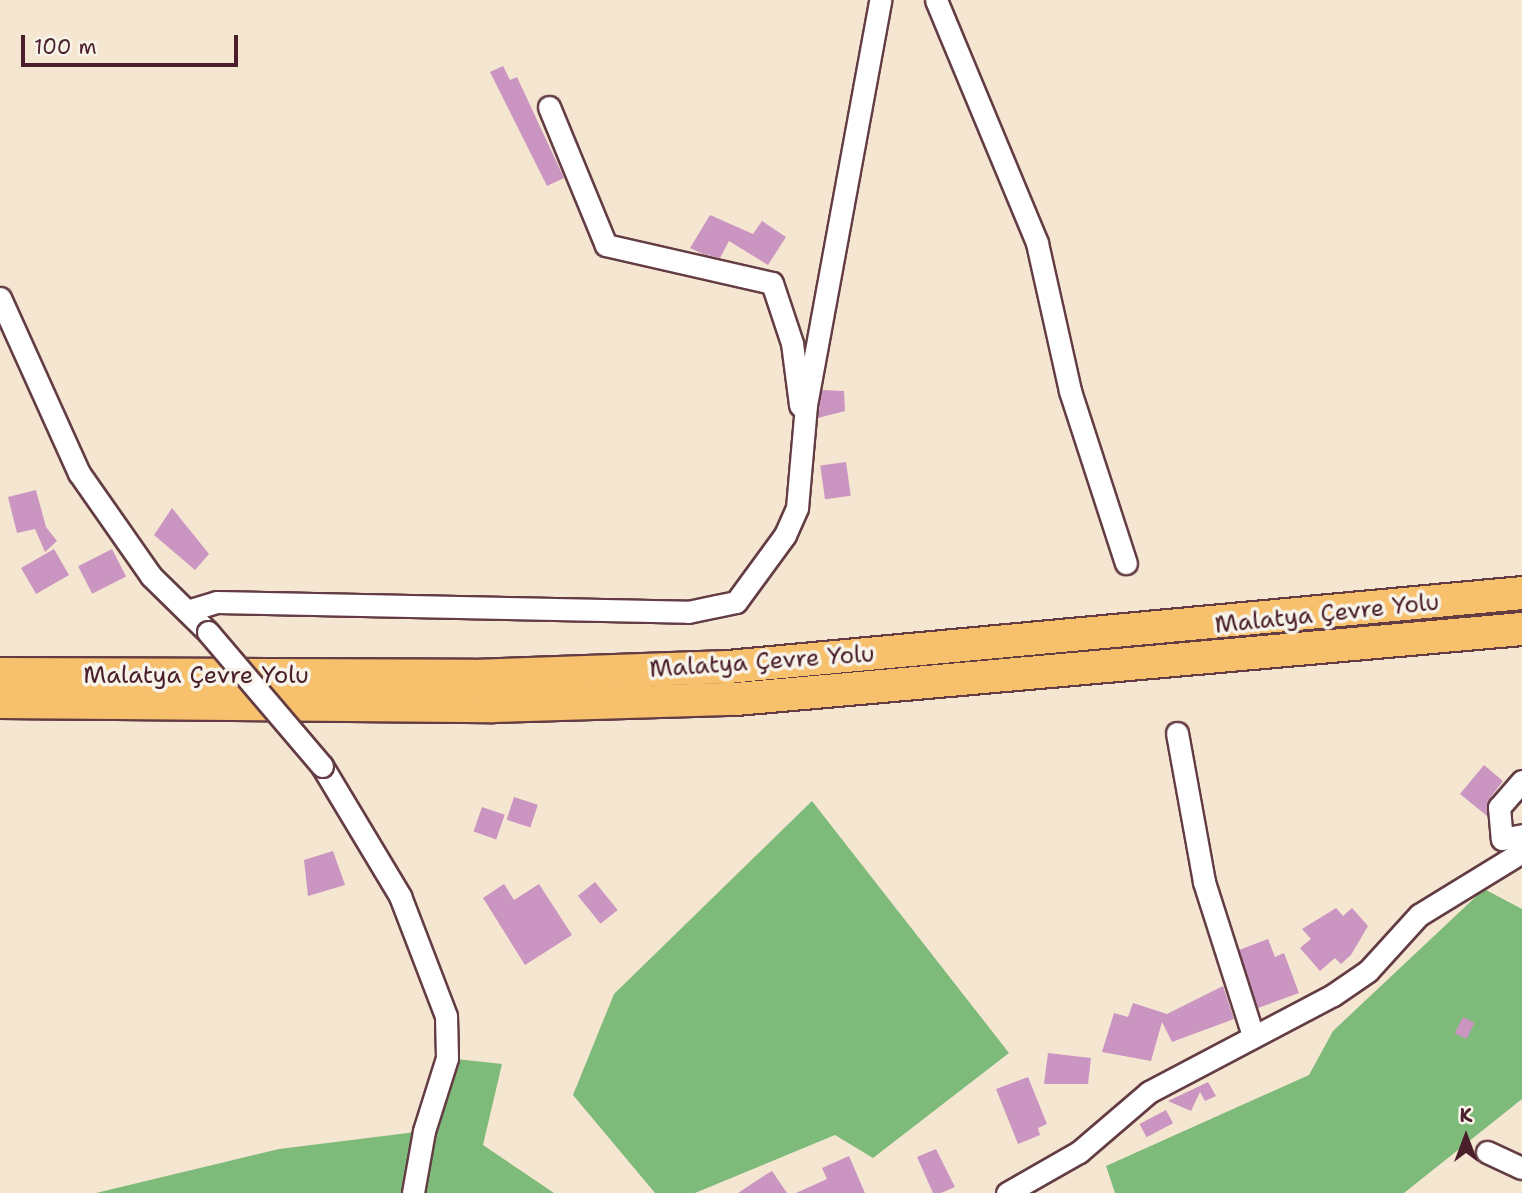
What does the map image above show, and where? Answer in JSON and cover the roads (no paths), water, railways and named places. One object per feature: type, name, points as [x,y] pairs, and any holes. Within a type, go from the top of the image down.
[{"type":"highway","name":"Malatya Çevre Yolu","points":[[0,674],[473,677],[728,667],[1522,593]]},
{"type":"highway","name":"Malatya Çevre Yolu","points":[[0,702],[493,706],[736,699],[1522,629]]},
{"type":"street","points":[[187,611],[217,602],[688,612],[736,602],[785,535],[796,508],[804,424],[880,0]]},
{"type":"street","points":[[936,0],[1037,243],[1070,391],[1126,563]]},
{"type":"street","points":[[550,107],[607,245],[772,283],[792,343],[804,424]]},
{"type":"street","points":[[0,298],[79,473],[151,576],[208,632],[322,766],[400,897],[446,1016],[447,1058],[424,1131],[413,1193]]},
{"type":"street","points":[[1177,733],[1203,882],[1253,1036]]},
{"type":"street","points":[[1522,781],[1499,807],[1502,839],[1522,835]]},
{"type":"street","points":[[1007,1193],[1079,1152],[1149,1092],[1333,995],[1368,971],[1419,915],[1522,852]]},
{"type":"street","points":[[1487,1152],[1522,1168]]}]
